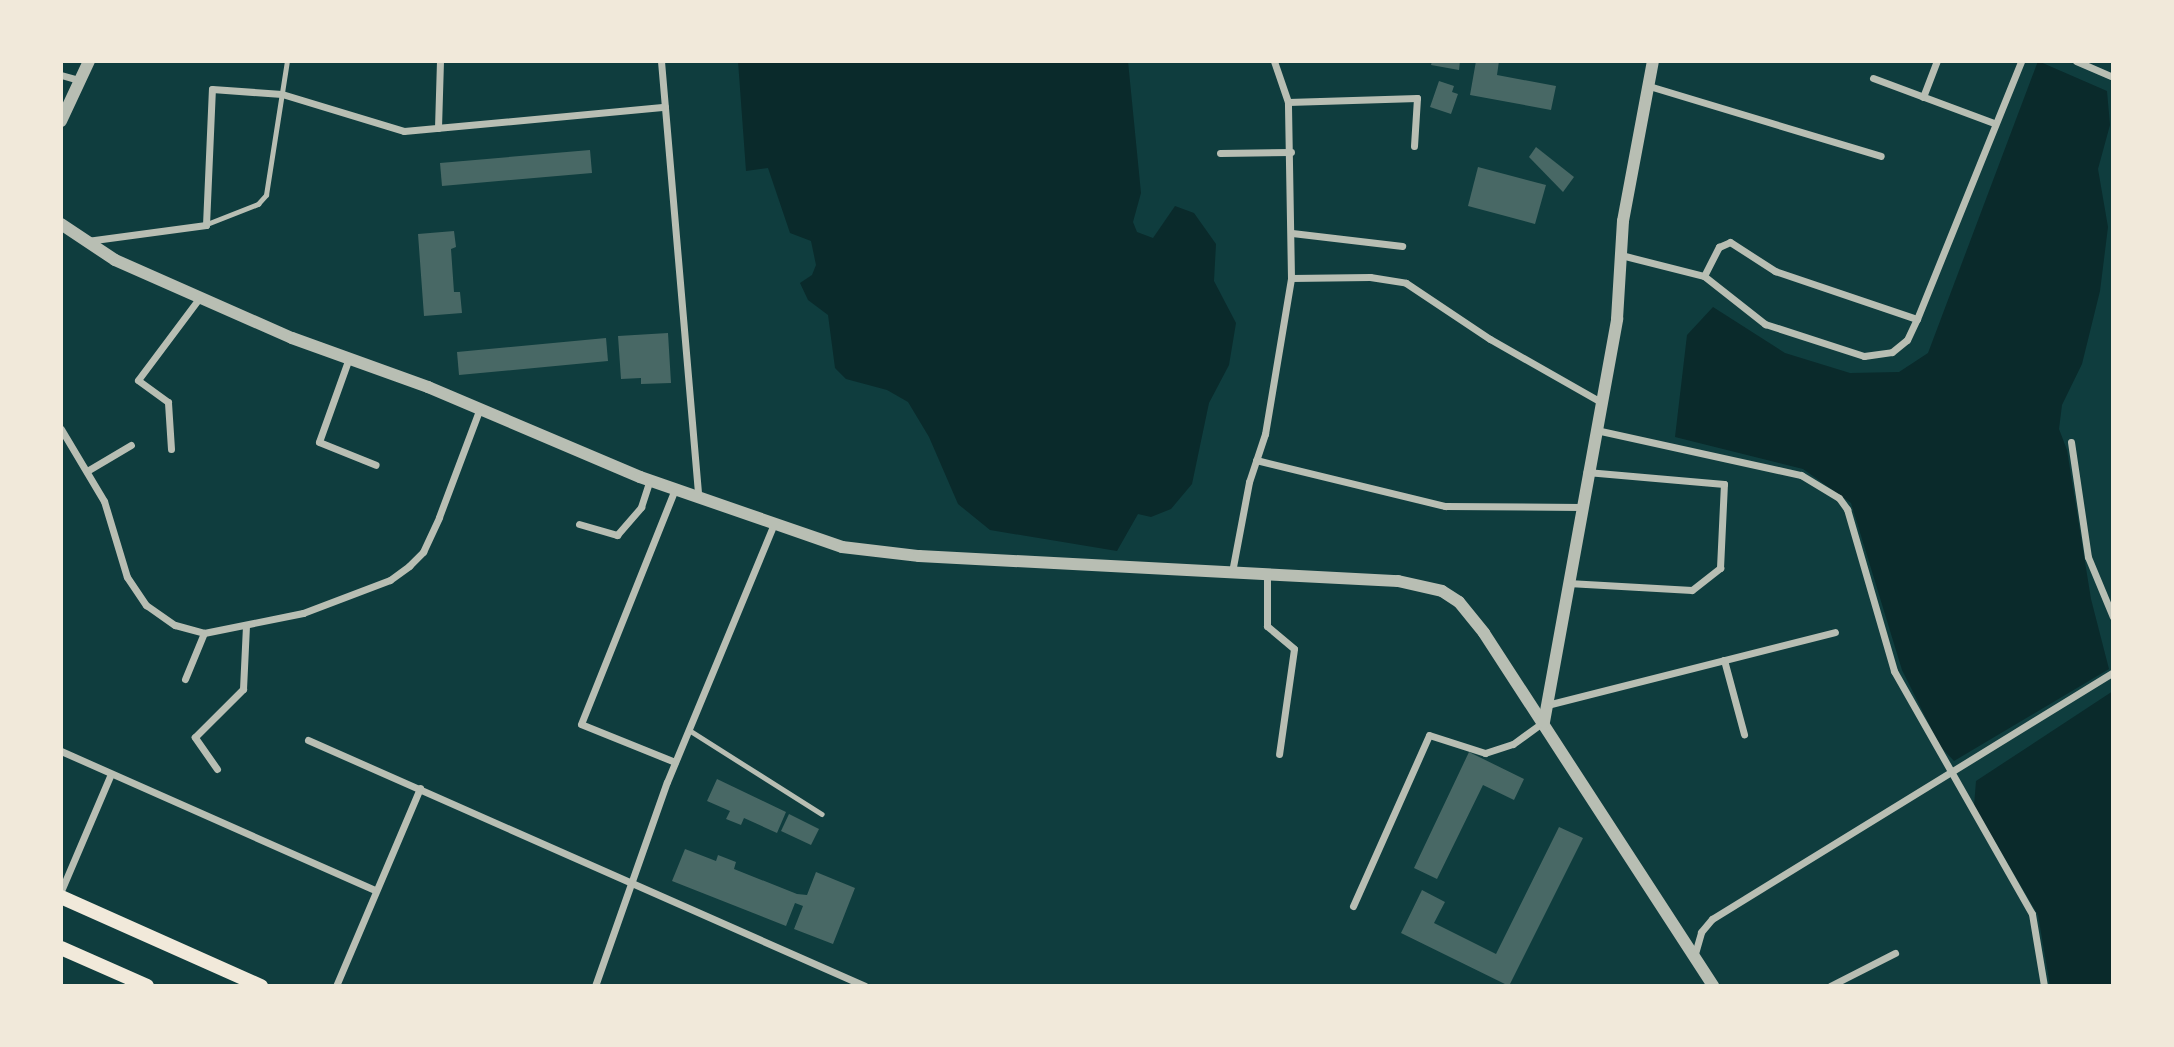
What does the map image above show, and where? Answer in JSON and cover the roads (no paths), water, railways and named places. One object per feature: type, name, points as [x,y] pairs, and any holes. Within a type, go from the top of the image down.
[{"type":"main road","points":[[61,897],[261,986]]},
{"type":"main road","points":[[61,948],[146,986]]},
{"type":"street","points":[[61,121],[89,61]]},
{"type":"street","points":[[438,128],[440,61]]},
{"type":"street","points":[[661,61],[698,497]]},
{"type":"street","points":[[1233,572],[1291,278],[1291,152],[1288,102],[1274,61]]},
{"type":"street","points":[[1353,906],[1429,735],[1485,753],[1513,744],[1544,722],[1586,472],[1618,319],[1623,221],[1653,61]]},
{"type":"street","points":[[1923,97],[1937,61]]},
{"type":"street","points":[[1621,256],[1703,276],[1765,324],[1864,356],[1892,352],[1907,341],[1917,319],[2021,61]]},
{"type":"street","points":[[2076,61],[2113,77]]},
{"type":"street","points":[[61,75],[79,80]]},
{"type":"street","points":[[1873,78],[1994,123]]},
{"type":"street","points":[[1649,86],[1881,156]]},
{"type":"street","points":[[87,241],[206,225],[212,89],[282,94],[376,126],[404,131],[665,107]]},
{"type":"street","points":[[1288,102],[1417,99],[1414,146]]},
{"type":"street","points":[[1220,153],[1291,152]]},
{"type":"street","points":[[61,225],[115,260],[200,297],[480,408],[650,480],[842,547],[919,556],[1398,581],[1442,591],[1459,602],[1484,633],[1713,986]]},
{"type":"street","points":[[1292,233],[1402,246]]},
{"type":"street","points":[[1703,276],[1719,247],[1730,242],[1775,271],[1917,319]]},
{"type":"street","points":[[1291,278],[1370,277],[1406,283],[1490,339],[1601,402]]},
{"type":"street","points":[[172,449],[169,402],[138,380],[200,297]]},
{"type":"street","points":[[349,358],[319,442],[376,465]]},
{"type":"street","points":[[61,429],[104,500],[127,577],[146,605],[175,625],[204,634],[303,613],[390,580],[410,566],[423,552],[439,517],[480,408]]},
{"type":"street","points":[[1595,430],[1801,475],[1839,498],[1847,509],[1894,671],[1948,771],[2032,914],[2044,986]]},
{"type":"street","points":[[2071,442],[2088,557],[2113,617]]},
{"type":"street","points":[[88,471],[131,445]]},
{"type":"street","points":[[1256,460],[1445,506],[1581,507]]},
{"type":"street","points":[[1568,583],[1692,590],[1720,568],[1724,484],[1586,472]]},
{"type":"street","points":[[579,524],[617,535],[641,507],[650,480]]},
{"type":"street","points":[[675,762],[581,724],[676,489]]},
{"type":"street","points":[[595,986],[675,762],[774,524]]},
{"type":"street","points":[[1267,574],[1267,626],[1294,649],[1279,754]]},
{"type":"street","points":[[217,769],[195,737],[243,689],[246,625]]},
{"type":"street","points":[[1548,705],[1835,632]]},
{"type":"street","points":[[184,679],[204,634]]},
{"type":"street","points":[[1724,660],[1744,734]]},
{"type":"street","points":[[1694,957],[1701,932],[1712,919],[1948,771],[2113,672]]},
{"type":"street","points":[[308,740],[865,986]]},
{"type":"street","points":[[61,751],[374,890]]},
{"type":"street","points":[[61,891],[111,774]]},
{"type":"street","points":[[336,986],[374,890],[420,788]]},
{"type":"street","points":[[1830,986],[1895,953]]},
{"type":"lane","points":[[206,225],[258,204],[266,194],[287,61]]},
{"type":"lane","points":[[689,730],[822,814]]},
{"type":"water","points":[[738,61],[1128,61],[1141,193],[1133,222],[1137,232],[1153,238],[1175,206],[1194,213],[1216,244],[1214,281],[1236,323],[1229,365],[1209,403],[1192,484],[1171,509],[1151,517],[1138,514],[1117,551],[990,530],[958,504],[929,437],[908,402],[887,390],[846,379],[835,368],[828,315],[808,300],[800,283],[812,275],[816,265],[811,241],[790,233],[768,168],[746,171]]},
{"type":"water","points":[[2038,61],[2107,91],[2110,125],[2098,169],[2108,227],[2100,291],[2082,364],[2062,405],[2059,429],[2067,450],[2091,599],[2109,669],[1954,761],[1940,746],[1902,670],[1851,503],[1803,469],[1675,437],[1687,335],[1713,307],[1785,353],[1850,373],[1899,372],[1928,353]]},
{"type":"water","points":[[2113,691],[2113,986],[2050,986],[2038,915],[1974,806],[1976,781]]}]
